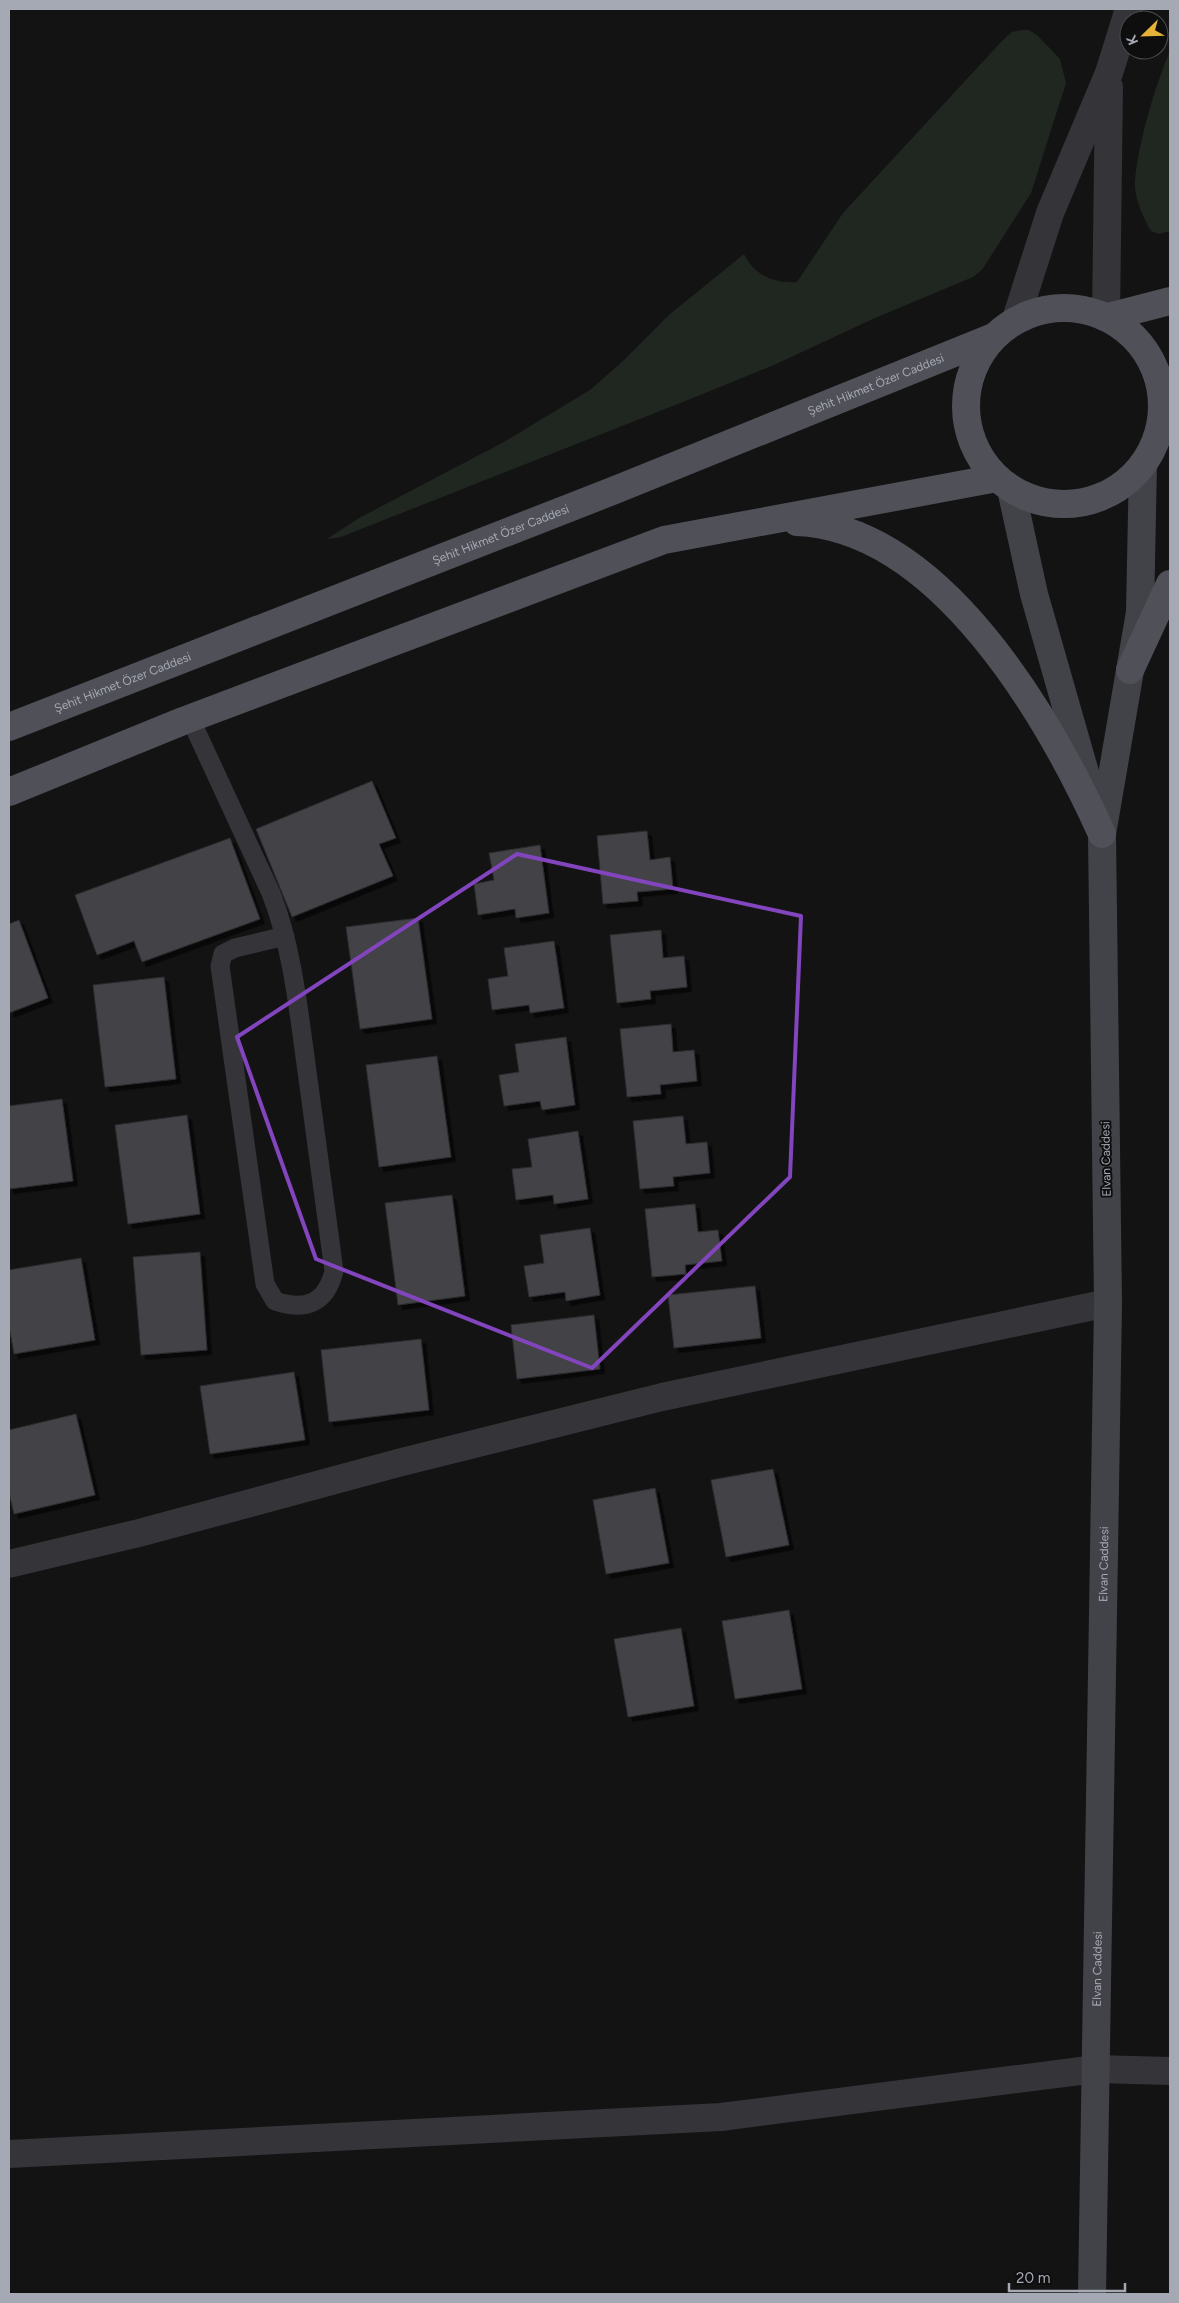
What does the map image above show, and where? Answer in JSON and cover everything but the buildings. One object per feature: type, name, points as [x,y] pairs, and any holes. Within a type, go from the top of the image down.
[{"type":"main road","points":[[1107,317],[1170,301]]},
{"type":"main road","points":[[1046,308],[1077,308],[1107,317],[1133,336],[1152,362],[1162,393],[1165,423],[1143,464],[1123,485],[1096,499],[1068,504],[1038,501],[1004,484],[978,454],[967,425],[966,394],[974,364],[991,338],[1016,319],[1046,308]]},
{"type":"main road","name":"Şehit Hikmet Özer Caddesi","points":[[9,727],[606,493],[991,338]]},
{"type":"main road","points":[[1102,834],[1140,612],[1143,464]]},
{"type":"main road","points":[[9,792],[190,718],[664,540],[768,520],[1004,484]]},
{"type":"main road","points":[[1004,484],[1102,834]]},
{"type":"main road","points":[[768,520],[802,522],[835,528],[866,539],[896,554],[944,591],[996,653],[1028,697],[1076,779],[1102,834]]},
{"type":"main road","points":[[1130,670],[1170,584]]},
{"type":"main road","name":"Elvan Caddesi","points":[[1092,2294],[1108,1303],[1102,834]]},
{"type":"street","points":[[1016,319],[1050,213],[1109,73],[1129,9]]},
{"type":"street","points":[[1107,317],[1109,73]]},
{"type":"street","points":[[9,1564],[139,1533],[398,1463],[662,1397],[1108,1303]]},
{"type":"street","points":[[9,2154],[721,2118],[1096,2069],[1170,2070]]},
{"type":"lane","points":[[190,718],[283,922],[297,997],[334,1271],[331,1286],[318,1299],[304,1306],[289,1306],[275,1301],[265,1284],[220,966],[223,954],[235,948],[285,936]]},
{"type":"highlighted area","points":[[517,854],[801,916],[790,1177],[592,1368],[316,1259],[237,1037]]},
{"type":"shaded area","points":[[1029,30],[1038,36],[1060,59],[1066,83],[1031,193],[982,270],[973,277],[875,318],[774,365],[693,398],[341,537],[327,539],[359,518],[502,443],[590,390],[623,361],[670,314],[744,254],[753,268],[766,277],[773,280],[797,282],[843,213],[1002,41],[1012,32]]},
{"type":"shaded area","points":[[1170,51],[1170,231],[1159,234],[1151,231],[1142,214],[1136,194],[1135,181],[1148,115],[1167,60],[1169,60]]}]
